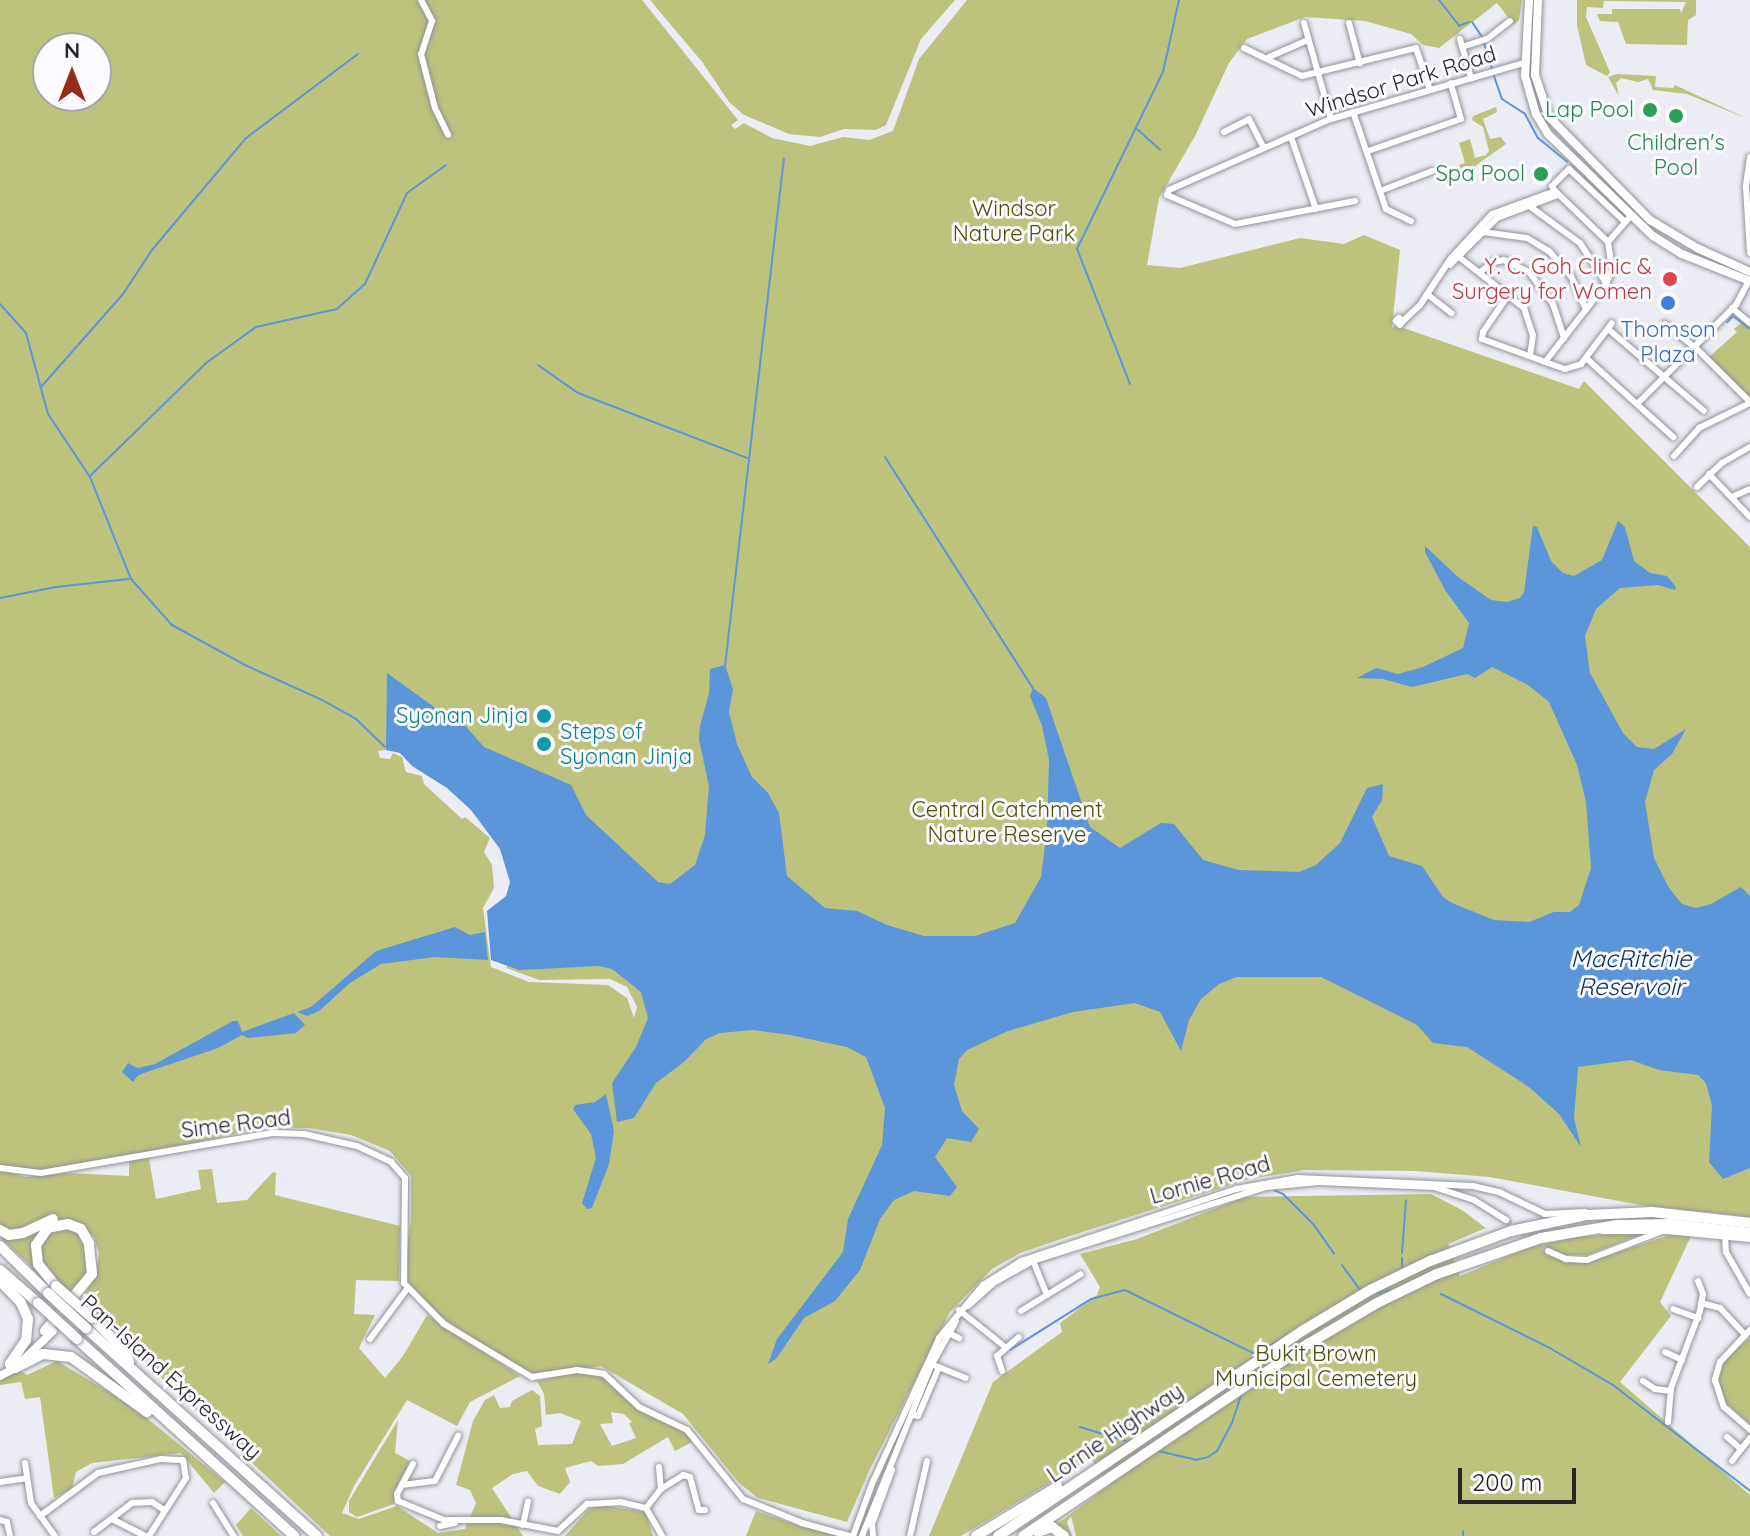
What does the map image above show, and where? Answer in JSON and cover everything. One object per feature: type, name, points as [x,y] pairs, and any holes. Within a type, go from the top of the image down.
[{"type":"highway","name":"Lornie Highway","points":[[998,1536],[1341,1307],[1399,1275],[1460,1249],[1562,1219],[1612,1212],[1652,1212],[1750,1221]]},
{"type":"highway","points":[[0,1230],[9,1235],[23,1233],[64,1217],[82,1223],[94,1235],[98,1249],[95,1274],[88,1288],[49,1331]]},
{"type":"highway","name":"Lornie Highway","points":[[1025,1536],[1347,1320],[1405,1289],[1467,1263],[1529,1242],[1591,1229],[1644,1223],[1750,1236]]},
{"type":"highway","points":[[49,1331],[92,1274],[89,1243],[81,1229],[68,1224],[48,1228],[36,1245],[38,1264],[52,1289]]},
{"type":"highway","name":"Pan-Island Expressway","points":[[0,1246],[52,1289],[132,1368],[317,1536]]},
{"type":"highway","name":"Pan-Island Expressway","points":[[0,1270],[294,1536]]},
{"type":"highway","points":[[0,1281],[21,1303],[28,1319],[26,1340],[13,1366]]},
{"type":"highway","points":[[13,1366],[43,1354],[71,1357],[161,1422],[169,1424]]},
{"type":"highway","points":[[976,1536],[1078,1473],[1099,1466]]},
{"type":"highway","points":[[987,1536],[1027,1516]]},
{"type":"highway","points":[[1025,1536],[1052,1527],[1064,1536]]},
{"type":"main road","points":[[1529,0],[1524,63],[1533,106],[1554,140],[1627,220],[1682,254],[1748,278]]},
{"type":"main road","points":[[1539,2],[1535,76],[1544,105],[1569,141],[1662,228],[1736,266],[1748,278]]},
{"type":"main road","points":[[1533,106],[1544,105]]},
{"type":"main road","points":[[1544,105],[1542,113],[1554,140]]},
{"type":"main road","points":[[1658,239],[1664,236],[1662,228]]},
{"type":"main road","points":[[1591,1229],[1750,1236]]},
{"type":"main road","points":[[0,1373],[13,1366],[49,1331]]},
{"type":"street","points":[[421,0],[432,21],[421,54],[435,108],[448,135]]},
{"type":"street","points":[[1471,78],[1461,43],[1487,39],[1510,21]]},
{"type":"street","points":[[1304,23],[1331,119]]},
{"type":"street","points":[[1349,23],[1360,64]]},
{"type":"street","points":[[1269,57],[1308,40]]},
{"type":"street","points":[[1244,48],[1269,57],[1297,75],[1318,75],[1416,48],[1430,90]]},
{"type":"street","name":"Windsor Park Road","points":[[1355,201],[1235,224],[1167,195],[1169,190],[1331,119],[1524,63]]},
{"type":"street","points":[[1368,151],[1461,119],[1451,83]]},
{"type":"street","points":[[1353,112],[1389,213],[1411,221]]},
{"type":"street","points":[[1224,132],[1249,119],[1263,147]]},
{"type":"street","name":"Windsor Park Road","points":[[1291,137],[1316,209]]},
{"type":"street","points":[[1736,266],[1744,263],[1750,252],[1750,157]]},
{"type":"street","points":[[1545,362],[1606,284],[1612,270],[1608,242],[1552,186],[1569,169],[1627,220],[1608,242]]},
{"type":"street","points":[[1380,191],[1432,171]]},
{"type":"street","points":[[1403,321],[1445,270],[1497,218],[1556,193]]},
{"type":"street","points":[[1445,270],[1451,258],[1492,214],[1556,193]]},
{"type":"street","points":[[1528,205],[1580,243],[1606,284]]},
{"type":"street","points":[[1483,232],[1527,238],[1549,251],[1571,276],[1586,310]]},
{"type":"street","points":[[1459,257],[1509,294],[1530,320],[1533,341],[1530,356]]},
{"type":"street","points":[[1480,272],[1494,262],[1504,260],[1529,272],[1553,304],[1564,338]]},
{"type":"street","points":[[1638,403],[1668,377],[1732,308],[1748,278]]},
{"type":"street","points":[[1427,294],[1451,313]]},
{"type":"street","points":[[1509,294],[1482,336],[1570,369],[1586,358],[1610,326],[1704,411]]},
{"type":"street","points":[[1732,308],[1750,323]]},
{"type":"street","points":[[1665,324],[1696,348],[1750,402],[1699,428],[1674,456]]},
{"type":"street","points":[[1586,358],[1673,437]]},
{"type":"street","points":[[1697,487],[1726,460],[1750,447]]},
{"type":"street","points":[[1709,474],[1750,517]]},
{"type":"street","points":[[1732,497],[1750,489]]},
{"type":"street","name":"Sime Road","points":[[0,1168],[41,1173],[273,1133],[304,1134],[346,1142],[391,1162],[405,1178],[403,1263],[407,1289]]},
{"type":"street","name":"Lornie Road","points":[[856,1535],[872,1484],[910,1413],[946,1332],[961,1311],[995,1282],[1032,1259],[1259,1184],[1339,1178],[1473,1186],[1499,1192],[1545,1214],[1612,1212]]},
{"type":"street","name":"Lornie Road","points":[[1192,1206],[1248,1191],[1300,1182],[1424,1187],[1464,1196],[1506,1220]]},
{"type":"street","points":[[1548,1251],[1566,1259],[1587,1260],[1667,1230]]},
{"type":"street","points":[[1725,1235],[1733,1268],[1750,1294]]},
{"type":"street","points":[[1032,1259],[1047,1295]]},
{"type":"street","points":[[1021,1311],[1081,1274]]},
{"type":"street","points":[[1668,1422],[1671,1391],[1698,1318],[1702,1287],[1698,1281]]},
{"type":"street","points":[[370,1339],[407,1289],[444,1324],[524,1375],[540,1377],[590,1369],[604,1374],[639,1407],[687,1430],[743,1499],[798,1520],[856,1535],[900,1448]]},
{"type":"street","points":[[1701,1303],[1720,1308],[1748,1332],[1720,1362],[1715,1380],[1724,1407],[1750,1430]]},
{"type":"street","points":[[1673,1309],[1698,1318]]},
{"type":"street","points":[[961,1311],[1004,1346]]},
{"type":"street","points":[[946,1332],[959,1338]]},
{"type":"street","points":[[1002,1371],[996,1359],[1004,1346],[1019,1337]]},
{"type":"street","name":"Lornie Road","points":[[910,1413],[918,1416],[936,1366],[936,1350]]},
{"type":"street","points":[[1665,1352],[1682,1360]]},
{"type":"street","points":[[936,1366],[966,1378]]},
{"type":"street","points":[[1643,1381],[1655,1389],[1671,1391]]},
{"type":"street","name":"Lornie Road","points":[[900,1448],[910,1413]]},
{"type":"street","points":[[402,1485],[435,1481],[458,1436]]},
{"type":"street","points":[[1727,1437],[1741,1449]]},
{"type":"street","points":[[1732,1461],[1750,1438]]},
{"type":"street","points":[[873,1536],[872,1524],[900,1448]]},
{"type":"street","points":[[40,1516],[98,1473],[161,1459],[186,1462],[186,1478],[147,1536],[112,1519]]},
{"type":"street","points":[[910,1536],[927,1461]]},
{"type":"street","points":[[25,1463],[31,1503],[55,1536]]},
{"type":"street","points":[[413,1464],[397,1494],[398,1501],[431,1516],[462,1521],[501,1520],[558,1531],[582,1507],[598,1501],[646,1508]]},
{"type":"street","points":[[659,1467],[661,1489]]},
{"type":"street","points":[[646,1508],[661,1489],[680,1476],[687,1476],[692,1481],[695,1501]]},
{"type":"street","points":[[0,1482],[27,1478]]},
{"type":"street","points":[[94,1532],[132,1503],[152,1502],[164,1510]]},
{"type":"street","points":[[523,1525],[528,1502]]},
{"type":"street","points":[[213,1503],[234,1536]]},
{"type":"street","points":[[646,1508],[662,1536]]},
{"type":"street","points":[[0,1520],[7,1522],[10,1536]]},
{"type":"street","points":[[440,1526],[462,1521]]},
{"type":"green space","name":"Central Catchment Nature Reserve","points":[[0,0],[642,0],[738,120],[731,125],[735,129],[744,123],[772,138],[810,146],[843,137],[869,140],[893,131],[919,59],[967,0],[1522,0],[1519,20],[1514,25],[1497,3],[1439,48],[1423,45],[1411,34],[1365,21],[1305,17],[1247,39],[1229,63],[1195,136],[1159,198],[1147,265],[1180,268],[1300,238],[1344,244],[1364,235],[1400,250],[1392,327],[1398,326],[1579,389],[1584,381],[1750,547],[1750,1217],[1640,1205],[1490,1177],[1415,1171],[1305,1170],[1249,1179],[1076,1234],[1020,1253],[992,1269],[950,1312],[869,1471],[847,1522],[758,1498],[739,1483],[683,1414],[601,1366],[531,1377],[475,1342],[412,1294],[404,1266],[411,1221],[411,1176],[390,1151],[351,1135],[309,1128],[264,1127],[142,1155],[35,1173],[0,1166]],"holes":[[[386,744],[471,802],[511,865],[514,898],[507,968],[539,980],[610,979],[627,987],[637,1007],[634,1018],[627,998],[608,985],[529,982],[491,967],[483,908],[494,888],[492,865],[484,852],[490,838],[465,817],[462,819],[424,784],[422,776],[406,772],[402,757],[393,753],[390,759],[380,758],[378,751],[386,750]]]},
{"type":"green space","points":[[650,0],[955,0],[921,39],[886,125],[876,130],[844,129],[820,137],[789,134],[744,115],[729,102],[703,63]]},
{"type":"green space","points":[[1577,0],[1696,0],[1696,15],[1688,20],[1687,45],[1626,44],[1618,22],[1600,21],[1597,14],[1612,14],[1612,9],[1680,9],[1681,13],[1686,2],[1604,1],[1603,8],[1587,7],[1586,17],[1610,72],[1607,76],[1586,65],[1577,25]]},
{"type":"green space","points":[[1617,74],[1656,76],[1655,87],[1673,88],[1675,85],[1750,120],[1687,94],[1653,90],[1648,79],[1638,82],[1621,78],[1616,83],[1619,96],[1608,77]]},
{"type":"green space","points":[[1496,107],[1497,112],[1483,119],[1490,139],[1501,137],[1506,144],[1464,174],[1459,165],[1465,163],[1459,143],[1470,139],[1475,158],[1486,155],[1489,151],[1483,127],[1472,120],[1473,116]]},
{"type":"green space","points":[[1741,323],[1750,329],[1750,402],[1708,358],[1737,332],[1734,329]]},
{"type":"green space","points":[[149,1158],[156,1199],[201,1189],[198,1170],[212,1169],[217,1203],[247,1200],[273,1172],[276,1173],[275,1195],[400,1226],[399,1281],[356,1280],[354,1314],[375,1315],[359,1348],[385,1378],[403,1356],[427,1315],[520,1376],[470,1402],[457,1426],[407,1400],[354,1486],[342,1513],[359,1519],[397,1506],[438,1533],[465,1529],[476,1503],[470,1490],[456,1485],[473,1421],[485,1400],[494,1395],[500,1408],[510,1407],[512,1401],[532,1390],[540,1396],[542,1426],[535,1429],[538,1445],[572,1444],[581,1421],[560,1413],[546,1415],[544,1394],[537,1381],[577,1372],[604,1376],[622,1395],[686,1432],[694,1441],[675,1451],[668,1437],[623,1464],[598,1466],[591,1461],[565,1468],[570,1482],[560,1494],[538,1486],[527,1471],[513,1474],[492,1488],[523,1536],[330,1536],[85,1306],[86,1293],[97,1270],[99,1253],[94,1237],[81,1225],[71,1220],[53,1220],[37,1237],[42,1276],[0,1237],[4,1237],[0,1233],[0,1170],[25,1177],[67,1173],[129,1176],[129,1161]],"holes":[[[611,1412],[624,1414],[632,1422],[629,1423],[636,1438],[612,1446],[600,1424],[613,1423]]]},
{"type":"green space","name":"Bukit Brown Municipal Cemetery","points":[[1431,1194],[1462,1210],[1486,1228],[1448,1244],[1460,1276],[1528,1248],[1576,1237],[1649,1231],[1587,1255],[1566,1255],[1549,1248],[1546,1253],[1565,1261],[1588,1262],[1670,1235],[1691,1236],[1660,1302],[1671,1316],[1620,1382],[1750,1495],[1750,1536],[1076,1536],[1071,1516],[1067,1522],[1072,1536],[1066,1536],[1056,1525],[1108,1486],[1091,1458],[961,1536],[929,1536],[993,1382],[1062,1332],[1060,1323],[1097,1295],[1100,1287],[1080,1254],[1137,1239],[1245,1197]]},
{"type":"green space","points":[[53,1228],[77,1230],[89,1249],[87,1280],[73,1296],[42,1266],[38,1250]]},
{"type":"green space","points":[[1750,1337],[1750,1424],[1725,1402],[1718,1385],[1723,1362]]},
{"type":"green space","points":[[57,1361],[131,1405],[225,1482],[214,1493],[181,1453],[92,1463],[76,1472],[72,1488],[54,1498],[40,1397],[25,1399],[21,1382],[0,1385],[0,1379],[20,1370],[27,1375]]},
{"type":"green space","points":[[398,1420],[395,1453],[410,1461],[394,1493],[394,1504],[357,1517],[349,1512],[349,1501]]},
{"type":"green space","points":[[599,1505],[646,1512],[653,1536],[565,1536],[588,1510]]},
{"type":"green space","points":[[251,1508],[281,1536],[243,1536],[236,1525]]},
{"type":"green space","points":[[756,1511],[799,1526],[839,1536],[746,1536]]},
{"type":"water","name":"MacRitchie Reservoir","points":[[1618,521],[1625,527],[1634,561],[1650,573],[1667,576],[1676,587],[1675,590],[1658,585],[1620,588],[1596,609],[1585,636],[1590,673],[1623,733],[1637,747],[1654,749],[1686,729],[1672,754],[1654,770],[1645,802],[1654,858],[1669,888],[1682,904],[1696,908],[1711,904],[1741,887],[1750,896],[1750,1168],[1723,1179],[1709,1162],[1712,1106],[1706,1083],[1698,1075],[1659,1070],[1631,1060],[1578,1067],[1574,1118],[1581,1147],[1559,1114],[1529,1087],[1467,1047],[1433,1043],[1417,1025],[1321,977],[1237,977],[1219,984],[1201,999],[1189,1020],[1181,1051],[1160,1012],[1135,1003],[1073,1012],[1008,1031],[967,1050],[959,1059],[954,1085],[962,1111],[979,1129],[971,1142],[947,1138],[935,1157],[957,1187],[950,1196],[914,1191],[894,1200],[880,1219],[860,1270],[835,1301],[804,1318],[776,1359],[768,1364],[777,1339],[843,1252],[848,1219],[882,1145],[885,1108],[866,1057],[847,1047],[790,1035],[753,1030],[720,1033],[706,1039],[684,1062],[656,1083],[634,1118],[617,1122],[612,1083],[636,1047],[648,1018],[641,992],[612,969],[599,966],[519,970],[491,960],[487,911],[506,896],[510,882],[500,849],[471,810],[447,788],[412,766],[400,753],[386,750],[387,673],[441,712],[453,712],[484,747],[571,785],[586,815],[658,882],[670,884],[695,865],[705,835],[709,786],[699,740],[700,726],[709,693],[710,669],[725,665],[733,689],[729,712],[737,744],[752,777],[768,793],[779,813],[787,876],[825,908],[857,911],[887,925],[924,936],[975,936],[1015,923],[1041,877],[1047,831],[1049,760],[1042,726],[1030,696],[1033,688],[1046,698],[1090,827],[1120,848],[1161,823],[1174,824],[1203,860],[1239,870],[1299,872],[1316,865],[1340,843],[1367,788],[1383,784],[1382,800],[1372,817],[1389,856],[1422,866],[1443,897],[1452,903],[1494,920],[1529,922],[1554,912],[1570,912],[1579,905],[1591,868],[1586,802],[1577,765],[1549,702],[1528,685],[1492,667],[1475,678],[1467,674],[1412,687],[1383,679],[1357,678],[1376,668],[1398,674],[1423,667],[1463,648],[1469,623],[1445,590],[1425,552],[1425,546],[1458,577],[1491,600],[1507,602],[1520,598],[1524,592],[1533,526],[1537,527],[1551,561],[1563,573],[1574,576],[1602,560]]},
{"type":"water","points":[[455,927],[470,935],[485,932],[488,960],[435,957],[381,964],[350,983],[319,1011],[307,1016],[297,1012],[311,1007],[376,951]]},
{"type":"water","points":[[294,1013],[305,1025],[296,1033],[248,1038],[242,1035],[218,1048],[138,1075],[133,1082],[122,1072],[128,1063],[138,1068],[155,1064],[233,1021],[238,1021],[242,1032]]},
{"type":"water","points":[[606,1094],[614,1131],[609,1164],[592,1208],[587,1209],[582,1203],[596,1158],[591,1134],[573,1109],[575,1105],[595,1102]]},
{"type":"waterway","points":[[1130,384],[1077,249],[1163,72],[1179,0]]},
{"type":"waterway","points":[[1439,0],[1459,26],[1469,22]]},
{"type":"waterway","points":[[1472,22],[1482,37]]},
{"type":"waterway","points":[[1484,44],[1492,69]]},
{"type":"waterway","points":[[41,387],[123,294],[152,250],[246,138],[358,54]]},
{"type":"waterway","points":[[1494,76],[1502,99],[1525,114],[1538,138],[1568,162]]},
{"type":"waterway","points":[[1137,129],[1160,150]]},
{"type":"waterway","points":[[725,666],[784,158]]},
{"type":"waterway","points":[[91,475],[206,363],[256,327],[337,309],[365,284],[407,193],[446,165]]},
{"type":"waterway","points":[[0,304],[26,333],[48,414],[90,477],[131,579],[172,625],[245,665],[356,719],[385,747]]},
{"type":"waterway","points":[[1727,322],[1733,316],[1750,329]]},
{"type":"waterway","points":[[538,365],[578,393],[747,458]]},
{"type":"waterway","points":[[885,457],[1033,688]]},
{"type":"waterway","points":[[0,598],[56,587],[129,579]]},
{"type":"waterway","points":[[135,1076],[147,1070]]},
{"type":"waterway","points":[[1274,1190],[1283,1194],[1314,1225],[1334,1254]]},
{"type":"waterway","points":[[1402,1253],[1406,1200]]},
{"type":"waterway","points":[[1402,1258],[1402,1268]]},
{"type":"waterway","points":[[1342,1265],[1360,1290]]},
{"type":"waterway","points":[[1010,1350],[1091,1299],[1125,1290],[1253,1353]]},
{"type":"waterway","points":[[1377,1293],[1394,1290]]},
{"type":"waterway","points":[[1441,1294],[1548,1347],[1613,1385],[1750,1491]]},
{"type":"waterway","points":[[1252,1360],[1254,1354],[1278,1341]]},
{"type":"waterway","points":[[1158,1451],[1196,1460],[1217,1451],[1232,1423],[1242,1393]]},
{"type":"waterway","points":[[1080,1427],[1129,1442]]},
{"type":"waterway","points":[[1463,1531],[1463,1536]]},
{"type":"tunnel","points":[[1506,1220],[1548,1251]]},
{"type":"place","name":"Lap Pool","points":[[1650,110]]},
{"type":"place","name":"Children's Pool","points":[[1676,116]]},
{"type":"place","name":"Spa Pool","points":[[1541,174]]},
{"type":"place","name":"Y. C. Goh Clinic & Surgery for Women","points":[[1670,279]]},
{"type":"place","name":"Thomson Plaza","points":[[1668,303]]},
{"type":"place","name":"Syonan Jinja","points":[[544,716]]},
{"type":"place","name":"Steps of Syonan Jinja","points":[[544,744]]},
{"type":"park label","name":"Windsor Nature Park","points":[[1014,220]]}]
